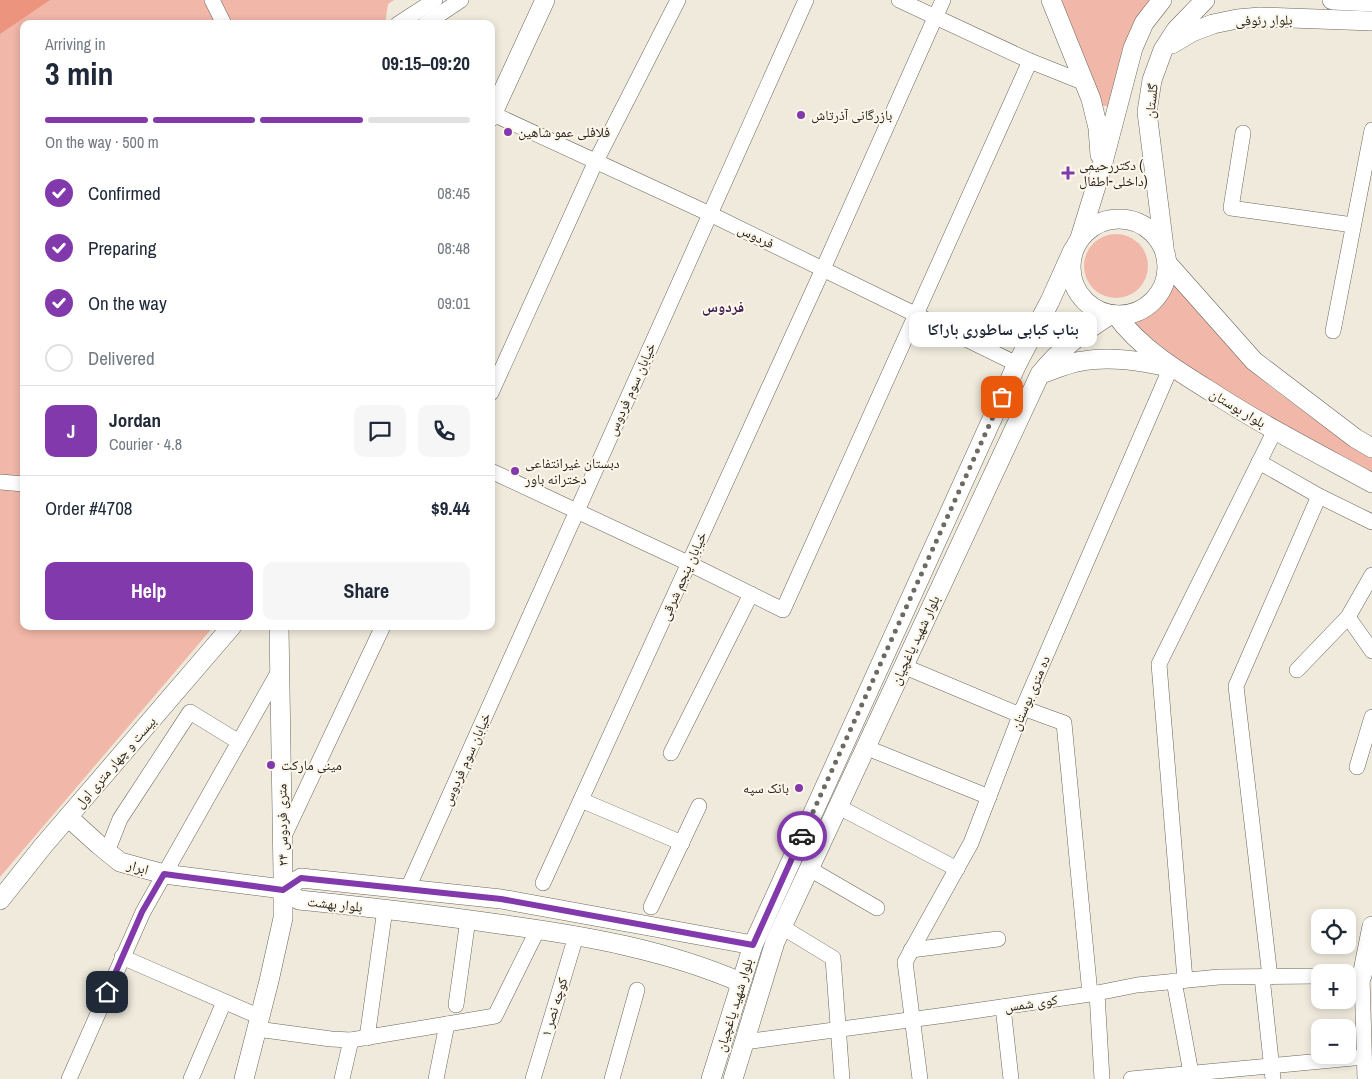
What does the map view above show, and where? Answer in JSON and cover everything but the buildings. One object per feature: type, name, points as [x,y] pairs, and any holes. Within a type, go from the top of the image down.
[{"type":"main road","points":[[495,108],[545,0]]},
{"type":"main road","points":[[1050,0],[1091,99],[1098,128],[1101,170]]},
{"type":"main road","name":"گلستان","points":[[1076,244],[1101,170],[1133,48],[1144,22],[1162,0]]},
{"type":"main road","name":"گلستان","points":[[1166,255],[1147,112],[1152,80],[1163,50],[1176,30],[1205,0]]},
{"type":"main road","points":[[1332,0],[1372,2]]},
{"type":"main road","name":"بلوار رئوفی","points":[[1163,50],[1192,32],[1213,24],[1237,19],[1372,21]]},
{"type":"main road","points":[[1166,255],[1162,289],[1154,301],[1143,309],[1130,314],[1113,315],[1096,310],[1085,302],[1077,291],[1072,278],[1070,264],[1076,244],[1090,227],[1103,220],[1117,218],[1132,220],[1145,226],[1156,236],[1166,255],[1254,360],[1355,438],[1372,448]]},
{"type":"main road","name":"بلوار شهید یاغچیان","points":[[711,1079],[753,945],[1017,364],[1050,301],[1076,244]]},
{"type":"main road","name":"بلوار شهید یاغچیان","points":[[733,1079],[775,942],[1040,374],[1054,357],[1080,334],[1113,315]]},
{"type":"main road","name":"بلوار بوستان","points":[[1113,315],[1127,330],[1171,367],[1247,415],[1372,483]]},
{"type":"main road","points":[[1040,374],[1083,361],[1142,362],[1171,367]]},
{"type":"main road","points":[[948,515],[969,526]]},
{"type":"main road","name":"بیست و چهار متری اول","points":[[0,900],[68,817],[229,630]]},
{"type":"main road","name":"۲۴ متری فردوس","points":[[244,1079],[283,918],[278,630]]},
{"type":"main road","name":"ابرار","points":[[68,817],[120,862],[164,874],[283,890]]},
{"type":"main road","name":"بلوار بهشت","points":[[740,982],[663,955],[576,936],[468,919],[299,900],[283,890],[301,878],[408,888],[501,899],[753,945]]},
{"type":"main road","points":[[1361,976],[1372,926]]},
{"type":"main road","points":[[721,974],[729,971],[735,964],[737,955],[734,946],[727,941]]},
{"type":"street","points":[[212,0],[222,20]]},
{"type":"street","points":[[404,20],[435,0]]},
{"type":"street","points":[[431,20],[461,0]]},
{"type":"street","points":[[495,384],[596,161],[678,0]]},
{"type":"street","name":"خیابان سوم فردوس","points":[[408,888],[806,0]]},
{"type":"street","points":[[899,0],[1030,61],[1085,84]]},
{"type":"street","name":"خیابان پنجم شرقی","points":[[543,883],[823,269],[943,0]]},
{"type":"street","points":[[495,473],[688,563],[782,610],[1030,61]]},
{"type":"street","name":"فردوس","points":[[495,116],[710,214],[1017,364]]},
{"type":"street","points":[[1333,331],[1369,158],[1372,130]]},
{"type":"street","points":[[1243,133],[1231,208],[1354,226]]},
{"type":"street","name":"ده متری بوستان","points":[[920,1079],[905,962],[971,843],[1022,712],[1171,367]]},
{"type":"street","points":[[1191,1074],[1180,981],[1159,664],[1275,430]]},
{"type":"street","points":[[1259,462],[1319,496],[1372,522]]},
{"type":"street","points":[[0,482],[20,484]]},
{"type":"street","points":[[1272,1072],[1266,977],[1236,686],[1319,496]]},
{"type":"street","points":[[1297,670],[1348,617],[1372,575]]},
{"type":"street","points":[[671,753],[751,594]]},
{"type":"street","points":[[1348,617],[1372,651]]},
{"type":"street","points":[[283,839],[381,630]]},
{"type":"street","points":[[903,666],[1022,712],[1064,723],[1102,1079]]},
{"type":"street","points":[[69,1079],[142,912],[280,671]]},
{"type":"street","points":[[107,852],[120,819],[190,712],[239,742]]},
{"type":"street","points":[[1356,767],[1372,717]]},
{"type":"street","points":[[865,747],[989,797]]},
{"type":"street","points":[[581,800],[682,843]]},
{"type":"street","points":[[651,906],[699,806]]},
{"type":"street","points":[[837,806],[957,869]]},
{"type":"street","points":[[808,868],[877,908]]},
{"type":"street","points":[[367,1038],[386,909]]},
{"type":"street","points":[[456,1005],[468,919]]},
{"type":"street","points":[[782,927],[833,958],[842,1079]]},
{"type":"street","points":[[122,957],[224,1002],[258,1023],[331,1039],[351,1040],[495,1016],[538,929]]},
{"type":"street","name":"کوچه نصر ۱","points":[[532,1079],[576,936]]},
{"type":"street","points":[[911,950],[998,939]]},
{"type":"street","name":"کوی شمس","points":[[744,1042],[1093,994],[1137,985],[1180,981],[1311,976]]},
{"type":"street","points":[[1361,976],[1365,1079]]},
{"type":"street","points":[[612,1079],[637,990]]},
{"type":"street","points":[[191,1079],[224,1002]]},
{"type":"street","points":[[1003,1007],[1011,1079]]},
{"type":"street","points":[[436,1079],[447,1024]]},
{"type":"street","points":[[342,1079],[351,1040]]},
{"type":"street","points":[[1131,1079],[1191,1074],[1213,1075],[1272,1072],[1364,1057]]},
{"type":"shaded area","points":[[0,0],[394,0],[388,4],[386,20],[20,20],[20,630],[211,630],[0,877]]},
{"type":"shaded area","points":[[0,0],[50,0],[20,20],[0,34]]},
{"type":"shaded area","points":[[1058,0],[1155,0],[1109,106],[1103,106],[1099,102]]},
{"type":"shaded area","points":[[1116,234],[1128,237],[1139,243],[1145,254],[1148,266],[1145,278],[1139,289],[1128,295],[1116,298],[1104,295],[1093,289],[1087,278],[1084,266],[1087,254],[1093,243],[1104,237]]},
{"type":"shaded area","points":[[1177,282],[1244,364],[1318,422],[1372,458],[1372,476],[1217,391],[1130,320],[1156,305]]},
{"type":"way so far","points":[[802,836],[1002,397]]},
{"type":"place","name":"بازرگانی آذرتاش","points":[[801,115]]},
{"type":"place","name":"فلافلی عمو شاهین","points":[[508,132]]},
{"type":"place","name":"دکتررحیمی ( داخلی-اطفال)","points":[[1068,173]]},
{"type":"place","name":"بناب کبابی ساطوری باراکا","points":[[1002,397]]},
{"type":"place","name":"دبستان غیرانتفاعی دخترانه باور","points":[[515,471]]},
{"type":"place","name":"مینی مارکت","points":[[271,765]]},
{"type":"place","name":"بانک سپه","points":[[799,788]]},
{"type":"district","name":"فردوس","points":[[723,306]]},
{"type":"route","points":[[107,992],[142,912],[164,874],[283,890],[301,878],[501,899],[753,945],[802,836]]}]
